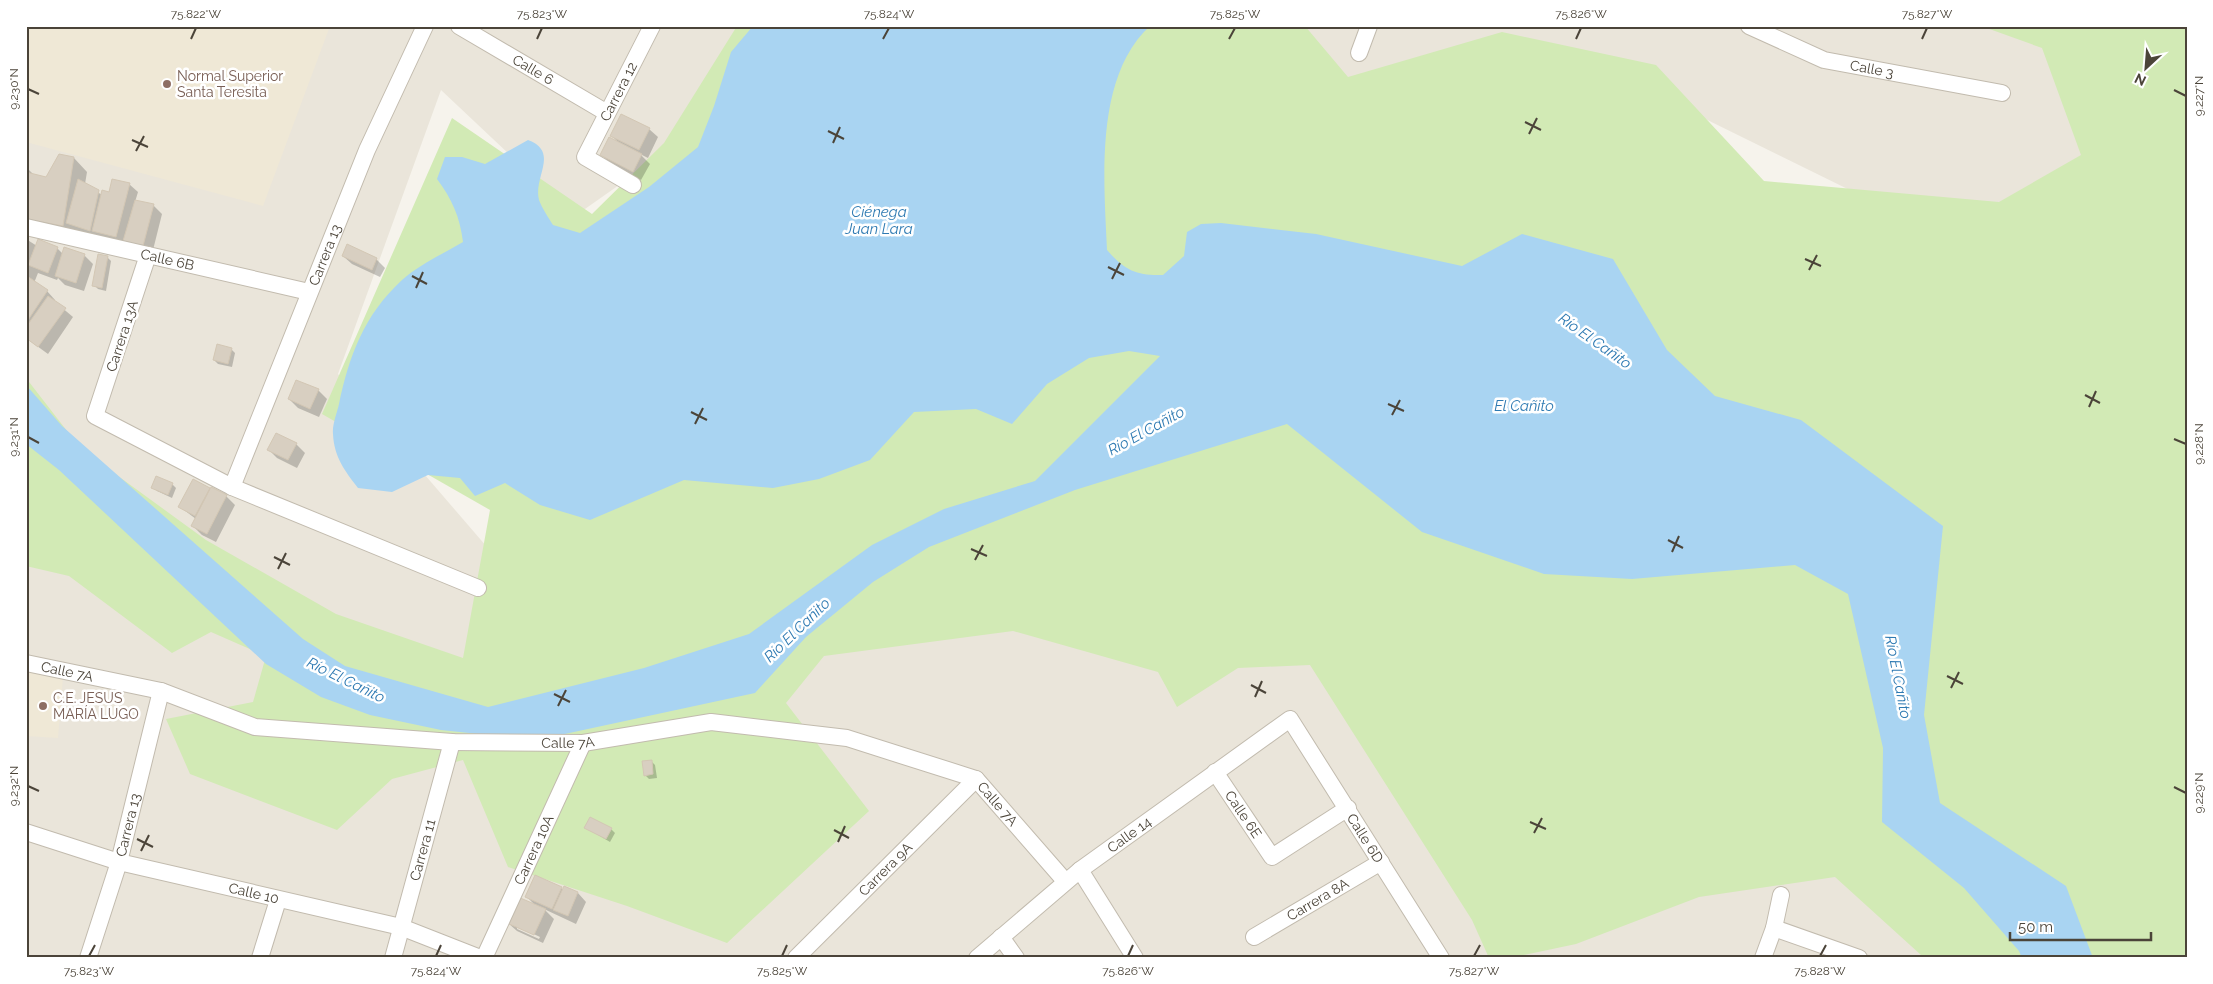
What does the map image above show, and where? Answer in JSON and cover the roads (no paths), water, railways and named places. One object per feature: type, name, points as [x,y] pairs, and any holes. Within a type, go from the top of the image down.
[{"type":"street","name":"Carrera 13","points":[[232,488],[367,150],[426,26]]},
{"type":"street","name":"Calle 6","points":[[459,26],[607,113]]},
{"type":"street","name":"Carrera 12","points":[[633,185],[585,157],[652,26]]},
{"type":"street","points":[[1359,53],[1370,26]]},
{"type":"street","name":"Calle 3","points":[[1749,26],[1824,60],[2002,93]]},
{"type":"street","name":"Calle 6B","points":[[26,227],[309,292]]},
{"type":"street","name":"Carrera 13A","points":[[148,255],[95,416],[232,488]]},
{"type":"street","points":[[232,488],[478,588]]},
{"type":"street","name":"Calle 7A","points":[[26,663],[161,690],[255,727],[452,742],[583,743],[711,722],[847,738],[976,779],[1065,881]]},
{"type":"street","name":"Carrera 13","points":[[88,958],[119,862],[161,690]]},
{"type":"street","name":"Calle 14","points":[[976,958],[1065,881],[1290,719]]},
{"type":"street","name":"Calle 6D","points":[[1290,719],[1441,958]]},
{"type":"street","name":"Carrera 11","points":[[393,958],[452,742]]},
{"type":"street","name":"Carrera 10A","points":[[484,958],[583,743]]},
{"type":"street","name":"Calle 6E","points":[[1215,772],[1272,857],[1348,808]]},
{"type":"street","name":"Carrera 9A","points":[[796,958],[976,779]]},
{"type":"street","name":"Calle 10","points":[[26,832],[119,862],[400,928],[480,958]]},
{"type":"street","name":"Carrera 8A","points":[[1254,936],[1381,862]]},
{"type":"street","points":[[1080,870],[1136,958]]},
{"type":"street","points":[[1763,958],[1774,928],[1781,895]]},
{"type":"street","points":[[260,958],[278,900]]},
{"type":"street","points":[[1774,928],[1859,958]]},
{"type":"street","points":[[1001,937],[1016,958]]},
{"type":"water","points":[[753,26],[1150,26],[1132,47],[1119,73],[1111,101],[1106,131],[1105,193],[1107,250],[1125,267],[1138,273],[1163,275],[1184,256],[1187,232],[1201,224],[1221,223],[1316,234],[1462,266],[1522,234],[1613,259],[1667,350],[1715,396],[1801,420],[1943,526],[1924,715],[1940,803],[2066,886],[2093,958],[2022,958],[2019,951],[1964,888],[1882,822],[1883,748],[1848,594],[1795,565],[1632,579],[1544,574],[1422,532],[1287,424],[1075,490],[929,547],[873,582],[806,637],[755,693],[560,735],[507,737],[441,730],[370,715],[321,697],[266,664],[59,470],[26,444],[26,385],[62,426],[303,639],[345,666],[488,707],[644,668],[749,634],[872,545],[944,509],[1035,481],[1160,356],[1129,351],[1089,358],[1047,384],[1012,424],[976,409],[914,412],[870,460],[819,479],[773,488],[684,480],[590,520],[540,505],[505,483],[475,496],[460,478],[428,475],[392,492],[358,488],[345,470],[336,450],[333,427],[348,369],[360,337],[378,307],[402,280],[424,264],[463,242],[460,224],[454,209],[437,179],[445,157],[462,157],[485,164],[528,140],[537,145],[542,151],[544,158],[538,191],[539,200],[553,225],[580,233],[649,187],[698,147],[714,106],[731,52]]},
{"type":"place","name":"Normal Superior Santa Teresita","points":[[167,84]]},
{"type":"place","name":"C.E. JESUS MARÍA LUGO","points":[[43,706]]},
{"type":"water label","name":"Ciénega Juan Lara","points":[[879,220]]},
{"type":"water label","name":"Río El Cañito","points":[[1595,341]]},
{"type":"water label","name":"El Cañito","points":[[1524,406]]},
{"type":"water label","name":"Río El Cañito","points":[[1146,431]]},
{"type":"water label","name":"Río El Cañito","points":[[797,630]]},
{"type":"water label","name":"Río El Cañito","points":[[1898,677]]},
{"type":"water label","name":"Río El Cañito","points":[[346,680]]}]
